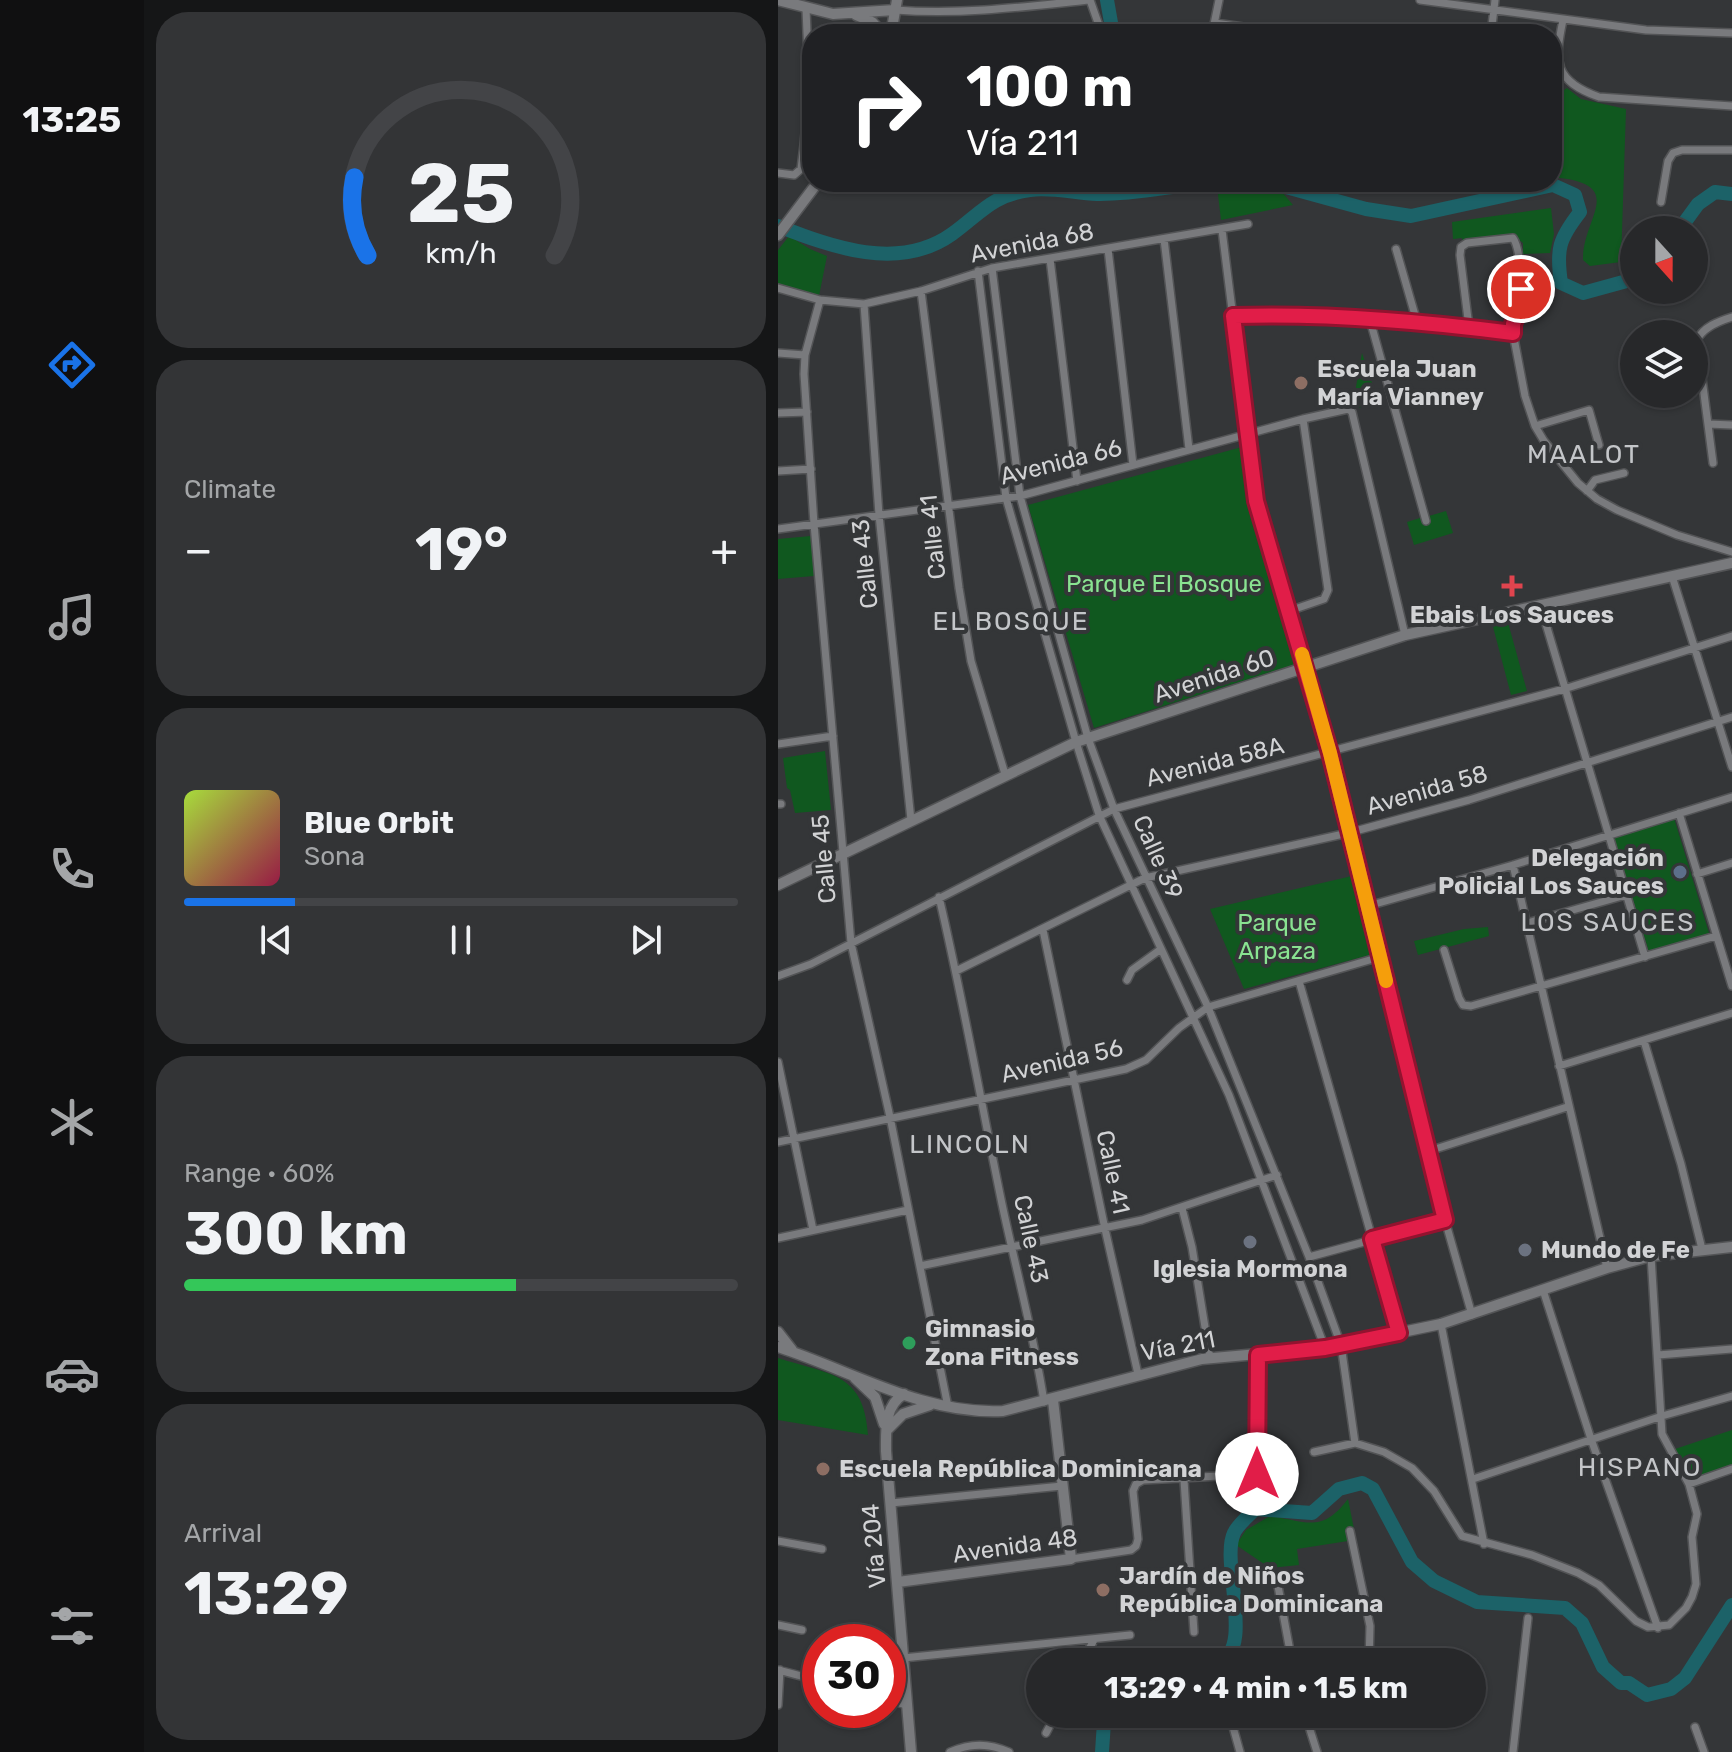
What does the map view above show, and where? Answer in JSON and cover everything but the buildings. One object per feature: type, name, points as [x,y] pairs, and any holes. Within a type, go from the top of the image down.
[{"type":"main road","points":[[778,0],[806,9],[854,15],[896,5]]},
{"type":"main road","points":[[854,15],[874,24]]},
{"type":"main road","points":[[778,235],[810,192]]},
{"type":"main road","name":"Avenida 60","points":[[778,885],[1076,742],[1405,635],[1732,563]]},
{"type":"main road","name":"Vía 211","points":[[778,1347],[934,1405],[972,1411],[1003,1411],[1210,1358],[1325,1348],[1441,1324],[1651,1256],[1732,1247]]},
{"type":"main road","points":[[778,1332],[793,1352]]},
{"type":"main road","points":[[844,1370],[875,1397],[886,1432],[903,1414],[918,1407],[934,1405]]},
{"type":"main road","name":"Vía 204","points":[[901,1624],[886,1432],[892,1404],[904,1394]]},
{"type":"main road","name":"Calle 43","points":[[1049,1401],[1071,1559]]},
{"type":"main road","name":"Avenida 48","points":[[898,1582],[1071,1559]]},
{"type":"main road","name":"Vía 204","points":[[906,1693],[911,1752]]},
{"type":"street","points":[[896,5],[944,13],[1090,0],[1098,24]]},
{"type":"street","points":[[1219,0],[1215,23],[1222,24]]},
{"type":"street","points":[[1420,0],[1656,31],[1732,33]]},
{"type":"street","points":[[1492,24],[1495,0]]},
{"type":"street","points":[[806,9],[806,24]]},
{"type":"street","points":[[1562,27],[1563,20]]},
{"type":"street","points":[[1562,70],[1579,88],[1599,97],[1732,106]]},
{"type":"street","points":[[1661,202],[1668,161],[1673,153],[1682,150],[1732,150]]},
{"type":"street","points":[[778,173],[794,175],[801,169],[802,163]]},
{"type":"street","name":"Avenida 68","points":[[778,288],[820,300],[864,304],[921,291],[992,268],[1248,224]]},
{"type":"street","points":[[1222,230],[1256,501],[1330,753],[1445,1220],[1472,1315]]},
{"type":"street","points":[[1469,327],[1461,247],[1467,243],[1513,238],[1518,248],[1521,289],[1521,305],[1513,324],[1513,333],[1527,407],[1535,426],[1568,473],[1587,491],[1644,522],[1732,552]]},
{"type":"street","points":[[1164,239],[1189,449]]},
{"type":"street","points":[[1108,249],[1133,465]]},
{"type":"street","points":[[1396,249],[1417,322]]},
{"type":"street","points":[[1050,259],[1077,481]]},
{"type":"street","name":"Calle 39","points":[[992,268],[1020,496],[1088,738],[1114,809],[1208,1007],[1309,1257],[1341,1345],[1355,1443]]},
{"type":"street","name":"Calle 39","points":[[978,271],[1006,498],[1099,815],[1194,1016],[1264,1180],[1325,1348]]},
{"type":"street","name":"Calle 41","points":[[921,291],[971,661],[1005,774]]},
{"type":"street","name":"Calle 45","points":[[820,300],[805,355],[807,412],[851,943],[890,1117],[948,1407]]},
{"type":"street","name":"Calle 43","points":[[864,304],[879,515],[911,820]]},
{"type":"street","points":[[1233,316],[1279,314],[1417,322],[1513,333]]},
{"type":"street","points":[[1713,463],[1697,340],[1700,333],[1732,317]]},
{"type":"street","points":[[1370,320],[1426,521]]},
{"type":"street","points":[[778,353],[805,355]]},
{"type":"street","name":"Avenida 66","points":[[778,529],[1020,496],[1348,409],[1352,412],[1405,635]]},
{"type":"street","points":[[1535,426],[1589,410],[1599,445]]},
{"type":"street","points":[[778,413],[807,412]]},
{"type":"street","points":[[1289,611],[1324,599],[1328,580],[1303,419]]},
{"type":"street","points":[[1708,424],[1732,425]]},
{"type":"street","points":[[778,471],[811,469]]},
{"type":"street","points":[[1587,491],[1595,480],[1624,473]]},
{"type":"street","points":[[1672,576],[1732,767]]},
{"type":"street","points":[[1540,604],[1645,957]]},
{"type":"street","name":"Avenida 58A","points":[[778,976],[811,964],[1114,809],[1564,689],[1732,636]]},
{"type":"street","name":"Avenida 58","points":[[956,971],[1145,878],[1348,833],[1469,800],[1732,717]]},
{"type":"street","points":[[778,744],[833,736]]},
{"type":"street","points":[[1368,906],[1732,797]]},
{"type":"street","points":[[1679,813],[1732,986]]},
{"type":"street","points":[[1697,874],[1732,863]]},
{"type":"street","points":[[1513,865],[1607,1268]]},
{"type":"street","points":[[1527,923],[1626,895]]},
{"type":"street","name":"Calle 43","points":[[939,897],[1011,1247],[1049,1401]]},
{"type":"street","name":"Calle 41","points":[[1043,930],[1138,1374]]},
{"type":"street","points":[[1444,950],[1463,1005],[1471,1006],[1716,936]]},
{"type":"street","points":[[1127,980],[1132,970],[1161,949]]},
{"type":"street","name":"Avenida 56","points":[[778,1142],[1126,1069],[1146,1060],[1208,1007],[1380,957]]},
{"type":"street","points":[[1299,981],[1399,1333]]},
{"type":"street","points":[[1559,1066],[1732,1013]]},
{"type":"street","points":[[1644,1041],[1681,1164],[1702,1249]]},
{"type":"street","points":[[778,1062],[813,1230]]},
{"type":"street","points":[[1429,1151],[1567,1107]]},
{"type":"street","points":[[920,1266],[1105,1229],[1182,1208],[1277,1175]]},
{"type":"street","points":[[1182,1208],[1192,1247],[1210,1358]]},
{"type":"street","points":[[778,1238],[908,1210]]},
{"type":"street","points":[[1309,1257],[1445,1220]]},
{"type":"street","points":[[1314,1452],[1355,1443],[1384,1452],[1412,1468],[1434,1491],[1462,1536],[1532,1555],[1578,1573],[1599,1585],[1636,1621],[1658,1628],[1677,1620],[1692,1597],[1696,1584],[1692,1537],[1697,1514],[1689,1484],[1662,1434],[1651,1256]]},
{"type":"street","points":[[1543,1290],[1591,1439],[1658,1628]]},
{"type":"street","points":[[1441,1324],[1484,1544]]},
{"type":"street","points":[[1658,1355],[1732,1349]]},
{"type":"street","points":[[1258,1355],[1259,1502]]},
{"type":"street","points":[[1473,1479],[1732,1396]]},
{"type":"street","points":[[1689,1484],[1732,1469]]},
{"type":"street","points":[[1194,1632],[1184,1480],[1257,1474]]},
{"type":"street","name":"Avenida 48","points":[[1071,1559],[1131,1550],[1138,1539],[1133,1491],[1136,1484],[1143,1480],[1184,1480]]},
{"type":"street","points":[[891,1503],[1062,1486]]},
{"type":"street","points":[[1350,1531],[1370,1626],[1369,1648]]},
{"type":"street","points":[[778,1541],[822,1549]]},
{"type":"street","points":[[1276,1575],[1289,1648]]},
{"type":"street","points":[[1513,1752],[1528,1618]]},
{"type":"street","points":[[778,1625],[802,1630]]},
{"type":"street","points":[[906,1658],[1130,1635]]},
{"type":"street","points":[[1090,1648],[1094,1640]]},
{"type":"street","points":[[778,1705],[779,1670],[802,1676]]},
{"type":"street","points":[[1695,1727],[1704,1752]]},
{"type":"street","points":[[1046,1733],[1049,1728]]},
{"type":"street","points":[[1233,1728],[1240,1752]]},
{"type":"street","points":[[1309,1728],[1317,1752]]},
{"type":"street","points":[[950,1752],[977,1744],[994,1745],[1009,1752]]},
{"type":"green space","points":[[1567,88],[1581,99],[1626,109],[1620,262],[1590,266],[1583,260],[1596,195],[1590,187],[1562,179],[1562,91]]},
{"type":"green space","points":[[1218,192],[1282,192],[1293,205],[1221,220]]},
{"type":"green space","points":[[1551,208],[1554,234],[1550,253],[1523,254],[1523,243],[1517,238],[1463,242],[1462,238],[1453,239],[1452,222]]},
{"type":"green space","points":[[789,236],[827,256],[819,296],[778,285],[778,250]]},
{"type":"green space","points":[[1362,353],[1379,404],[1357,408],[1354,398]]},
{"type":"green space","name":"Parque El Bosque","points":[[1242,447],[1252,503],[1299,663],[1094,728],[1028,505]]},
{"type":"green space","points":[[1446,511],[1453,533],[1414,545],[1407,522],[1420,518],[1423,525],[1431,523],[1429,516]]},
{"type":"green space","points":[[811,536],[814,576],[778,579],[778,539]]},
{"type":"green space","points":[[1507,619],[1527,691],[1511,695],[1492,623]]},
{"type":"green space","points":[[825,751],[831,810],[795,813],[787,788],[783,758]]},
{"type":"green space","points":[[1674,818],[1709,933],[1649,952],[1614,837]]},
{"type":"green space","name":"Parque Arpaza","points":[[1352,876],[1373,954],[1244,989],[1210,909]]},
{"type":"green space","points":[[1488,927],[1489,936],[1418,955],[1414,941],[1464,929]]},
{"type":"green space","points":[[778,1358],[828,1373],[851,1387],[860,1399],[868,1435],[778,1420]]},
{"type":"green space","points":[[1732,1430],[1732,1465],[1691,1479],[1675,1449]]},
{"type":"green space","points":[[1348,1499],[1354,1529],[1346,1531],[1348,1541],[1297,1549],[1299,1565],[1270,1568],[1236,1545],[1246,1530],[1270,1516],[1305,1522],[1322,1521],[1339,1510]]},
{"type":"waterway","points":[[1107,0],[1111,24]]},
{"type":"waterway","points":[[1562,189],[1575,195],[1580,212],[1561,245],[1561,283],[1583,293],[1620,283]]},
{"type":"waterway","points":[[778,226],[843,248],[888,254],[910,252],[952,234],[996,201],[1017,192]]},
{"type":"waterway","points":[[1078,192],[1132,192]]},
{"type":"waterway","points":[[1304,192],[1366,209],[1411,216],[1521,192]]},
{"type":"waterway","points":[[1689,216],[1698,204],[1715,192],[1732,194]]},
{"type":"waterway","points":[[1231,1648],[1236,1625],[1231,1546],[1238,1526],[1255,1509],[1312,1513],[1339,1489],[1362,1483],[1373,1489],[1412,1562],[1434,1581],[1477,1602],[1565,1608],[1582,1623],[1603,1667],[1621,1683],[1629,1683],[1647,1695],[1671,1689],[1685,1678],[1732,1605]]},
{"type":"waterway","points":[[1102,1752],[1104,1728]]},
{"type":"slow traffic","points":[[1302,654],[1330,753],[1386,981]]},
{"type":"place","name":"Escuela Juan María Vianney","points":[[1301,383]]},
{"type":"place","name":"Ebais Los Sauces","points":[[1512,586]]},
{"type":"place","name":"Delegación Policial Los Sauces","points":[[1680,872]]},
{"type":"place","name":"Iglesia Mormona","points":[[1250,1242]]},
{"type":"place","name":"Mundo de Fe","points":[[1525,1250]]},
{"type":"place","name":"Gimnasio Zona Fitness","points":[[909,1343]]},
{"type":"place","name":"Escuela República Dominicana","points":[[823,1469]]},
{"type":"place","name":"Jardín de Niños República Dominicana","points":[[1103,1590]]},
{"type":"district","name":"MAALOT","points":[[1584,454]]},
{"type":"district","name":"EL BOSQUE","points":[[1011,621]]},
{"type":"district","name":"LOS SAUCES","points":[[1608,922]]},
{"type":"district","name":"LINCOLN","points":[[970,1144]]},
{"type":"district","name":"HISPANO","points":[[1640,1467]]},
{"type":"route","points":[[1257,1474],[1258,1355],[1325,1348],[1399,1333],[1372,1239],[1445,1220],[1330,753],[1256,501],[1233,316],[1279,314],[1417,322],[1513,333],[1513,324],[1521,305],[1521,289]]}]
